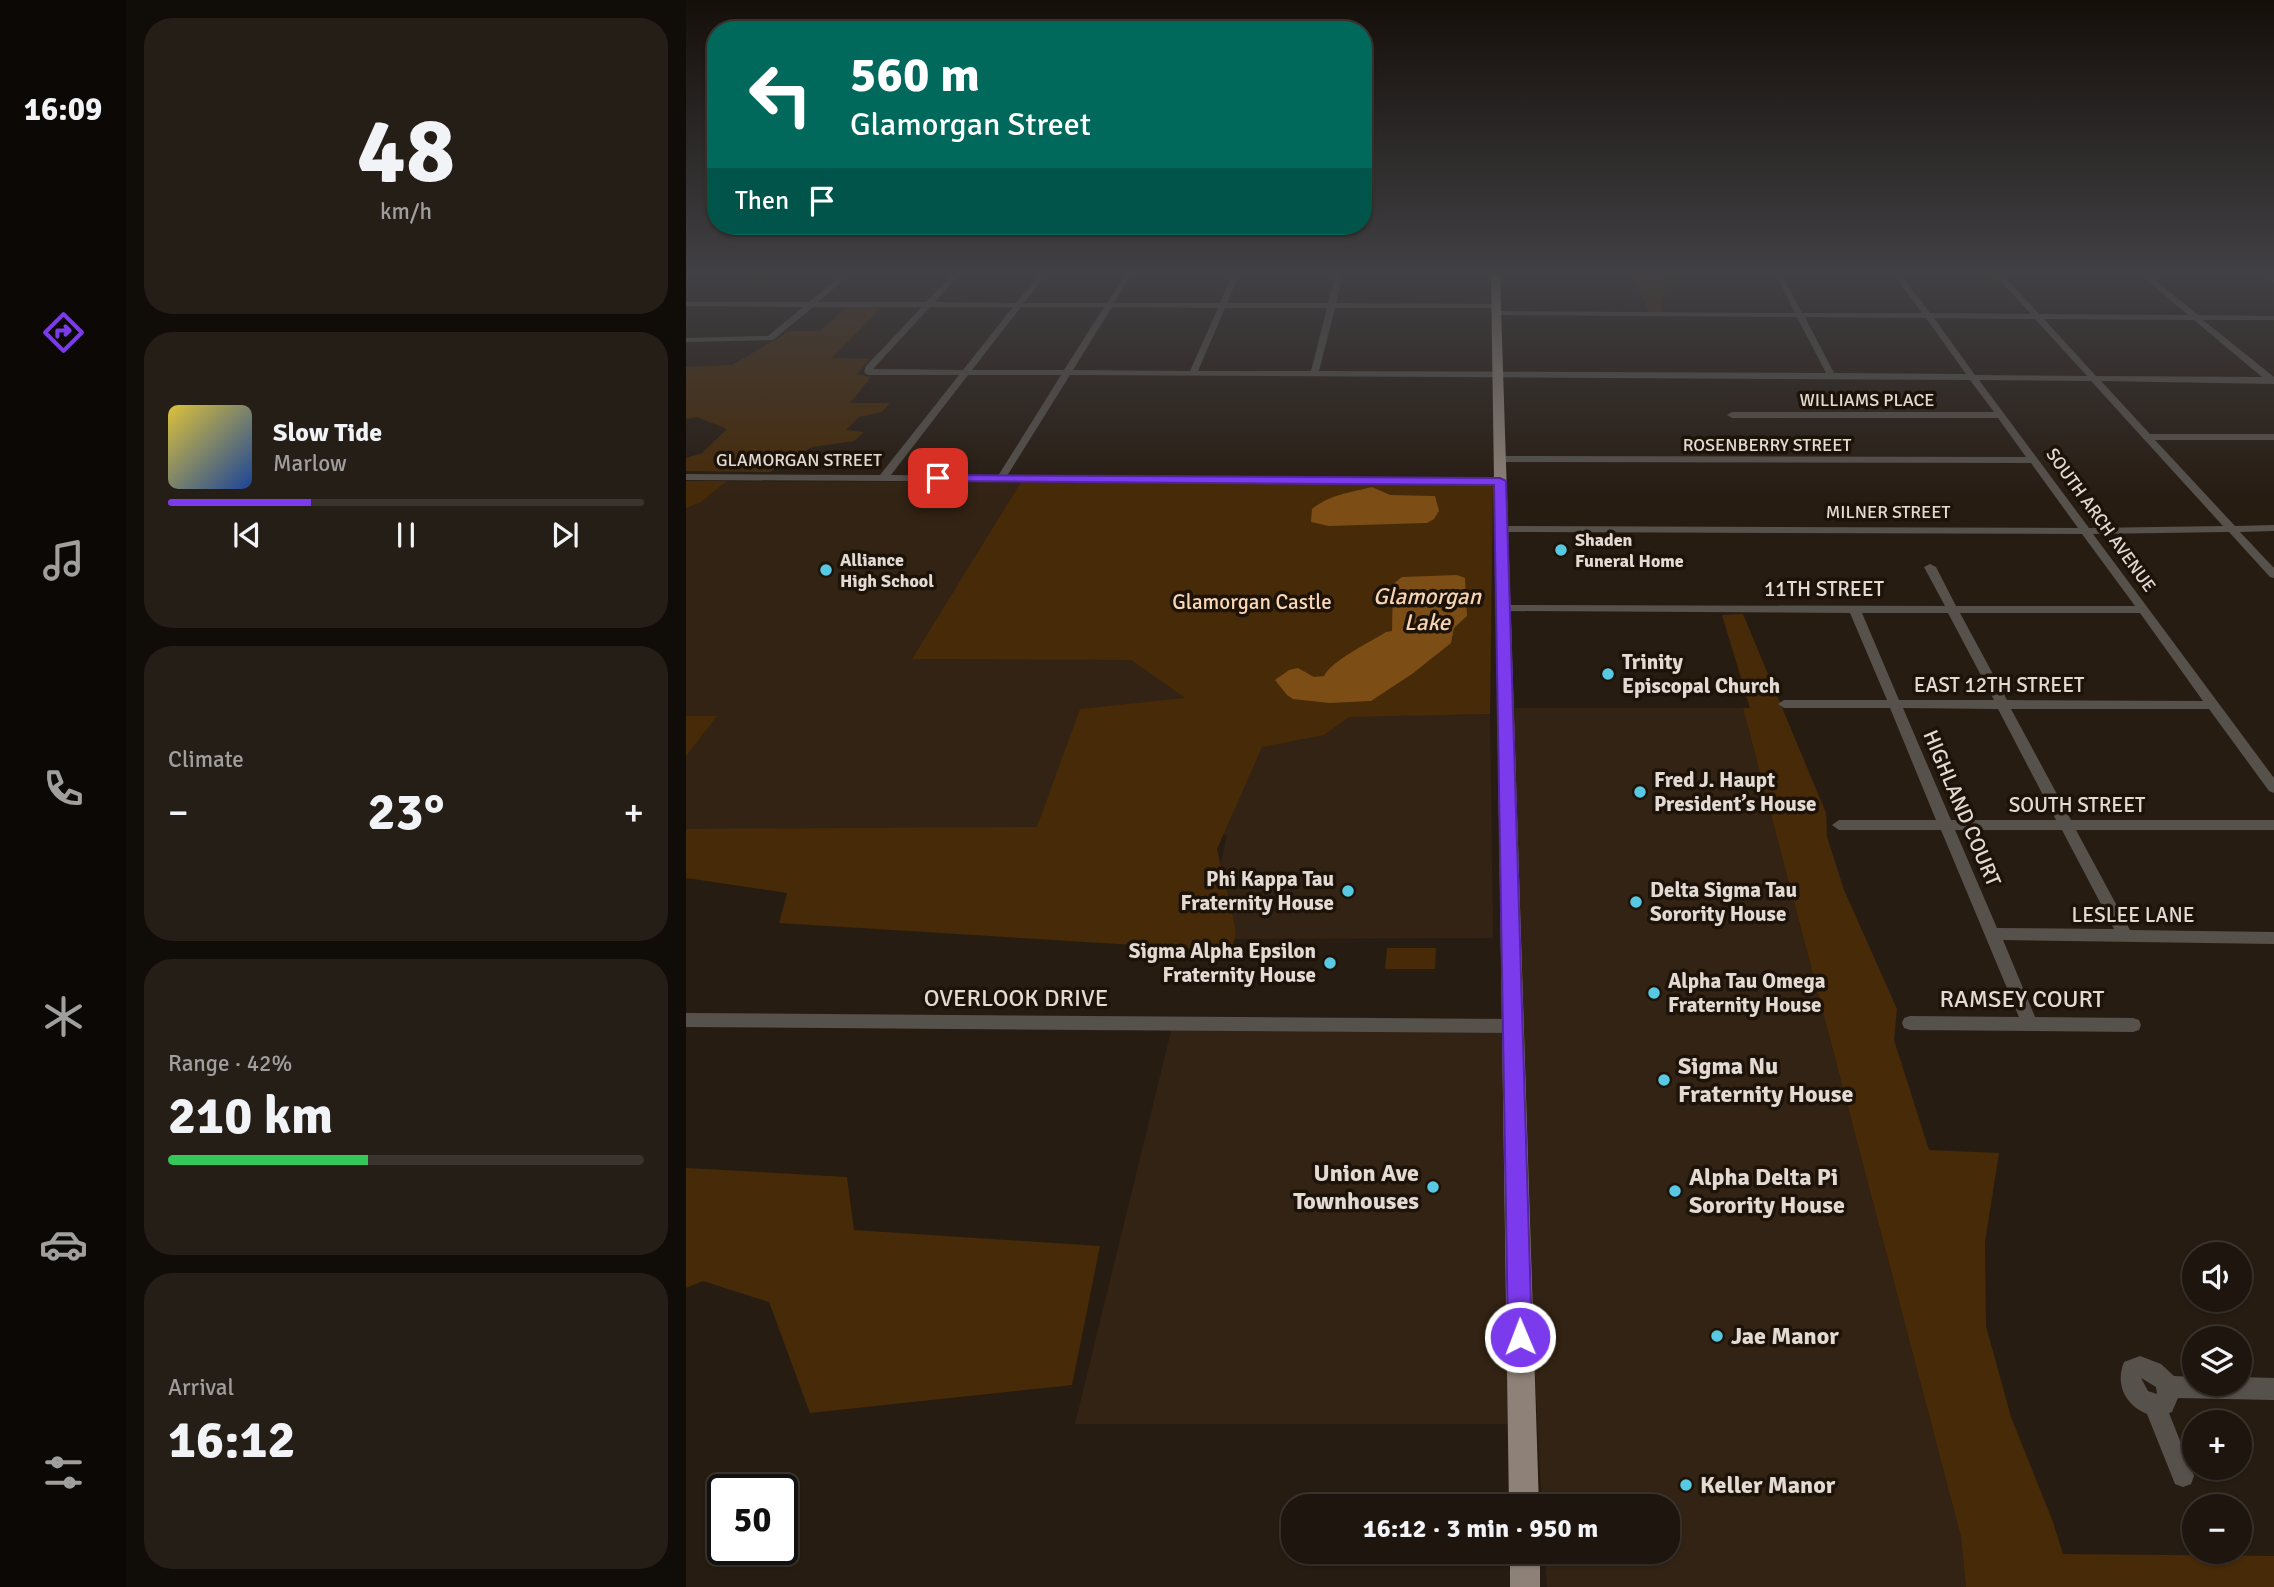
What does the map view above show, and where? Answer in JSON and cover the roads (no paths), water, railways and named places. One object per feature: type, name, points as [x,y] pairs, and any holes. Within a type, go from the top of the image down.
[{"type":"main road","points":[[1497,349],[1524,1494]]},
{"type":"main road","points":[[1525,1564],[1525,1587]]},
{"type":"street","points":[[888,349],[868,372],[1831,375],[2273,381]]},
{"type":"street","points":[[884,477],[984,349]]},
{"type":"street","points":[[1001,478],[1082,349]]},
{"type":"street","points":[[1192,374],[1203,349]]},
{"type":"street","points":[[1314,375],[1321,349]]},
{"type":"street","points":[[1817,349],[1831,375]]},
{"type":"street","name":"SOUTH ARCH AVENUE","points":[[1952,349],[2274,788]]},
{"type":"street","points":[[2067,349],[2274,575]]},
{"type":"street","points":[[2235,349],[2273,381]]},
{"type":"street","name":"WILLIAMS PLACE","points":[[1732,415],[2001,415]]},
{"type":"street","points":[[2147,437],[2274,437]]},
{"type":"street","name":"ROSENBERRY STREET","points":[[1499,459],[2034,460]]},
{"type":"street","name":"GLAMORGAN STREET","points":[[686,477],[1500,481]]},
{"type":"street","name":"MILNER STREET","points":[[1501,528],[2274,528]]},
{"type":"street","points":[[1930,567],[2125,936]]},
{"type":"street","name":"11TH STREET","points":[[1503,608],[2145,610]]},
{"type":"street","name":"HIGHLAND COURT","points":[[1854,608],[2030,1024]]},
{"type":"street","name":"EAST 12TH STREET","points":[[1784,704],[2213,705]]},
{"type":"street","name":"SOUTH STREET","points":[[1839,825],[2274,825]]},
{"type":"street","name":"LESLEE LANE","points":[[1993,934],[2274,937]]},
{"type":"street","name":"OVERLOOK DRIVE","points":[[686,1020],[1514,1026]]},
{"type":"street","name":"RAMSEY COURT","points":[[1910,1023],[2133,1025]]},
{"type":"street","points":[[2140,1367],[2152,1369],[2169,1387],[2170,1396],[2164,1404],[2155,1406],[2146,1403],[2137,1395],[2131,1384],[2132,1370],[2140,1367]]},
{"type":"street","points":[[2169,1387],[2274,1389]]},
{"type":"street","points":[[2155,1406],[2182,1474]]},
{"type":"water","points":[[1372,487],[1390,495],[1435,496],[1439,511],[1434,519],[1427,523],[1329,526],[1311,522],[1312,509],[1319,504],[1340,495]]},
{"type":"water","name":"Glamorgan Lake","points":[[1457,575],[1465,578],[1467,616],[1454,628],[1451,643],[1412,674],[1371,701],[1329,703],[1293,699],[1275,680],[1289,670],[1298,668],[1314,677],[1324,676],[1343,658],[1392,631],[1393,584],[1402,577]]},
{"type":"place","name":"Shaden Funeral Home","points":[[1561,550]]},
{"type":"place","name":"Alliance High School","points":[[826,570]]},
{"type":"place","name":"Trinity Episcopal Church","points":[[1608,674]]},
{"type":"place","name":"Fred J. Haupt President’s House","points":[[1640,792]]},
{"type":"place","name":"Phi Kappa Tau Fraternity House","points":[[1348,891]]},
{"type":"place","name":"Delta Sigma Tau Sorority House","points":[[1636,902]]},
{"type":"place","name":"Sigma Alpha Epsilon Fraternity House","points":[[1330,963]]},
{"type":"place","name":"Alpha Tau Omega Fraternity House","points":[[1654,993]]},
{"type":"place","name":"Sigma Nu Fraternity House","points":[[1664,1080]]},
{"type":"place","name":"Union Ave Townhouses","points":[[1433,1187]]},
{"type":"place","name":"Alpha Delta Pi Sorority House","points":[[1675,1191]]},
{"type":"place","name":"Jae Manor","points":[[1717,1336]]},
{"type":"place","name":"Keller Manor","points":[[1686,1485]]},
{"type":"park label","name":"Glamorgan Castle","points":[[1252,602]]}]
